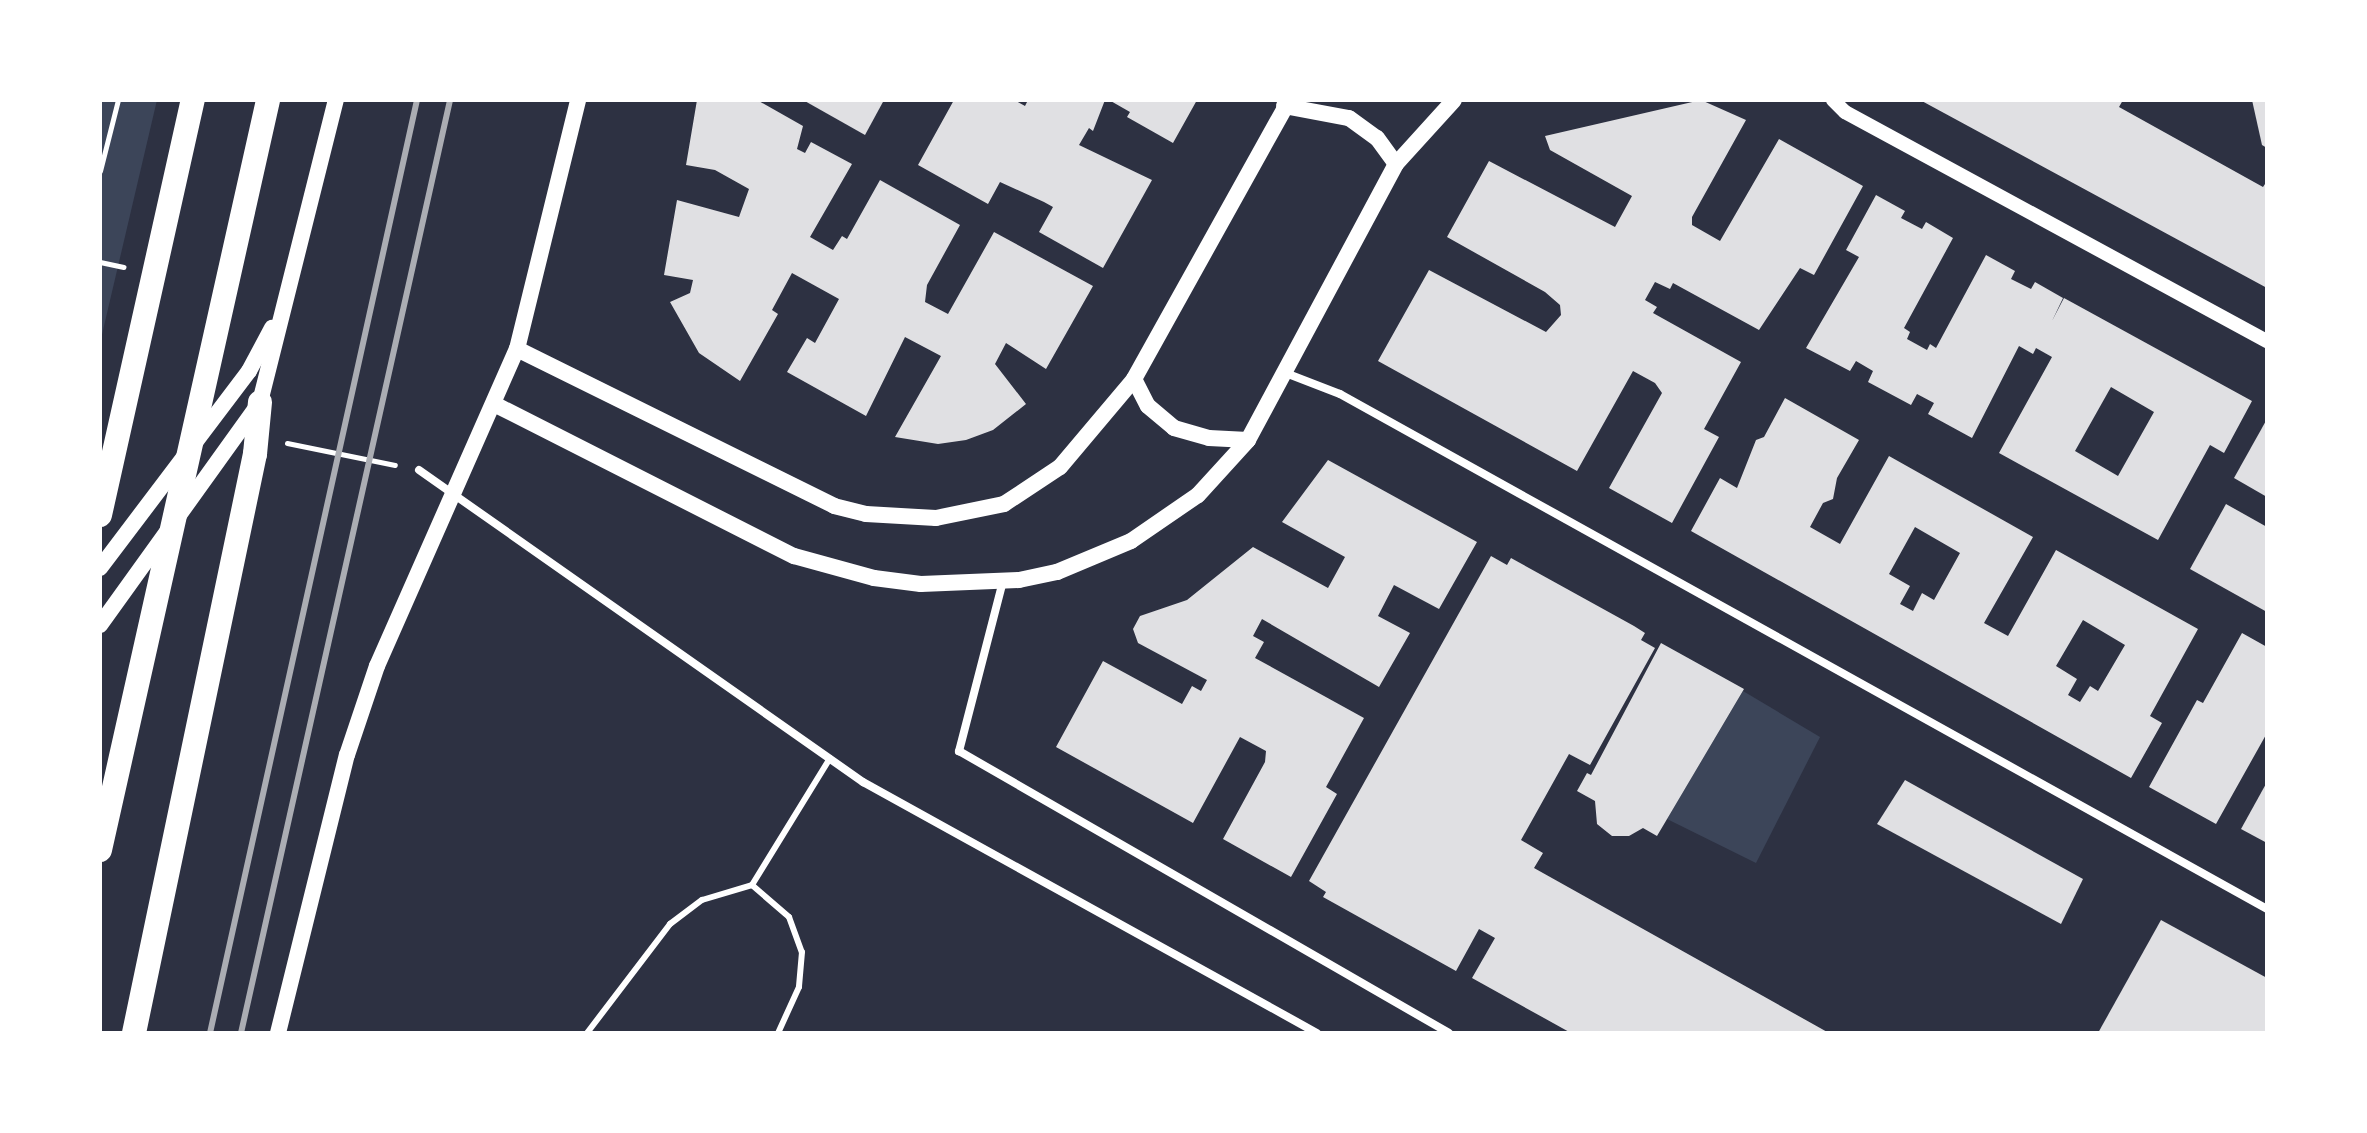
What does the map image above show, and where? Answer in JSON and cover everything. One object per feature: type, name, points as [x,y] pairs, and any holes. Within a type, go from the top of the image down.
[{"type":"highway","points":[[100,515],[193,100]]},
{"type":"highway","points":[[100,850],[268,100]]},
{"type":"highway","points":[[134,1033],[255,454],[260,402]]},
{"type":"main road","points":[[100,625],[260,402],[336,100]]},
{"type":"main road","points":[[278,1033],[347,755],[377,666],[496,405],[517,349],[578,100]]},
{"type":"main road","points":[[496,405],[681,504],[794,556],[874,578],[921,584],[1003,581],[1057,572],[1131,541],[1198,495],[1248,440],[1396,164],[1454,100]]},
{"type":"main road","points":[[517,349],[834,506],[866,514],[936,518],[1004,504],[1033,488],[1088,439],[1134,379],[1287,103],[1349,118],[1377,138],[1396,164]]},
{"type":"main road","points":[[100,568],[249,371],[284,306]]},
{"type":"main road","points":[[1134,379],[1148,406],[1174,428],[1209,438],[1248,440]]},
{"type":"street","points":[[1833,100],[1845,112],[2267,341]]},
{"type":"street","points":[[1283,371],[1340,394],[2267,909]]},
{"type":"street","points":[[419,470],[863,782],[1317,1033]]},
{"type":"street","points":[[1003,581],[959,751],[1449,1033]]},
{"type":"lane","points":[[587,1033],[670,924],[702,900],[752,885],[830,758]]},
{"type":"lane","points":[[752,885],[789,917],[802,952],[799,987],[778,1033]]},
{"type":"path","points":[[100,171],[118,100]]},
{"type":"path","points":[[284,442],[419,470]]},
{"type":"shaded area","points":[[100,100],[157,100],[100,343]]},
{"type":"shaded area","points":[[1743,691],[1820,737],[1756,863],[1667,819]]},
{"type":"building","points":[[697,100],[757,100],[803,126],[797,149],[805,153],[811,142],[852,164],[810,237],[833,250],[842,236],[847,239],[880,180],[960,225],[927,285],[925,302],[948,314],[994,232],[1093,286],[1046,369],[1006,343],[995,364],[1026,404],[993,430],[966,440],[938,444],[895,437],[941,356],[905,337],[866,416],[787,372],[807,338],[815,343],[839,299],[792,273],[772,310],[778,314],[740,381],[699,353],[670,302],[690,293],[693,280],[664,275],[677,200],[739,217],[749,189],[715,170],[686,165]]},
{"type":"building","points":[[803,100],[884,100],[865,135]]},
{"type":"building","points":[[954,100],[1014,100],[1025,106],[1028,100],[1105,100],[1093,131],[1089,128],[1079,145],[1152,180],[1103,268],[1039,232],[1053,207],[1000,182],[988,204],[918,165]]},
{"type":"building","points":[[1109,100],[1197,100],[1173,143],[1127,117],[1130,112]]},
{"type":"building","points":[[1701,100],[1746,120],[1692,217],[1692,225],[1720,241],[1779,139],[1863,186],[1814,275],[1800,268],[1759,330],[1673,283],[1670,289],[1655,282],[1645,300],[1657,307],[1653,313],[1741,362],[1704,429],[1719,437],[1672,523],[1609,488],[1662,393],[1655,383],[1633,371],[1577,471],[1378,361],[1429,270],[1546,332],[1561,315],[1560,305],[1545,292],[1447,237],[1489,161],[1615,227],[1632,196],[1550,150],[1545,136]]},
{"type":"building","points":[[1920,100],[2123,100],[2119,107],[2263,187],[2267,181],[2267,288]]},
{"type":"building","points":[[2252,100],[2267,100],[2267,148],[2262,145]]},
{"type":"building","points":[[1876,195],[1905,211],[1901,218],[1922,229],[1926,222],[1953,238],[1904,328],[1910,332],[1907,339],[1927,350],[1930,344],[1936,348],[1986,255],[2015,271],[2011,279],[2031,289],[2035,282],[2063,298],[2052,321],[2064,298],[2252,401],[2224,453],[2210,445],[2158,540],[1999,453],[2052,357],[2036,348],[2033,354],[2019,346],[1972,438],[1928,414],[1934,403],[1917,394],[1911,405],[1868,382],[1873,371],[1856,361],[1850,371],[1806,348],[1859,257],[1846,250]],"holes":[[[2111,387],[2154,412],[2118,476],[2075,451]]]},
{"type":"building","points":[[1785,398],[1859,440],[1837,478],[1833,499],[1823,503],[1810,527],[1840,544],[1889,456],[2033,537],[1984,623],[2008,636],[2056,550],[2198,629],[2150,716],[2162,723],[2131,778],[1691,531],[1720,478],[1737,488],[1756,440],[1764,437]],"holes":[[[1915,527],[1960,553],[1934,600],[1922,593],[1913,611],[1900,604],[1910,586],[1889,574]],[[2083,620],[2125,645],[2098,691],[2090,686],[2080,702],[2068,695],[2077,679],[2056,666]]]},
{"type":"building","points":[[2267,419],[2267,497],[2234,478]]},
{"type":"building","points":[[1328,460],[1477,542],[1439,609],[1394,585],[1378,616],[1410,633],[1379,687],[1262,619],[1253,636],[1264,642],[1255,658],[1364,718],[1326,787],[1337,794],[1291,877],[1223,839],[1265,762],[1266,751],[1240,737],[1193,823],[1056,747],[1103,661],[1182,704],[1192,686],[1201,691],[1207,680],[1138,643],[1133,629],[1140,616],[1187,600],[1253,547],[1328,588],[1345,557],[1282,522]]},
{"type":"building","points":[[2226,504],[2267,527],[2267,612],[2190,569]]},
{"type":"building","points":[[1491,556],[1507,565],[1511,558],[1634,626],[1645,633],[1641,640],[1655,648],[1590,765],[1569,754],[1521,840],[1543,853],[1534,868],[1829,1033],[1571,1033],[1472,978],[1495,938],[1479,929],[1456,971],[1323,897],[1326,892],[1309,881]]},
{"type":"building","points":[[2242,633],[2267,647],[2267,733],[2216,824],[2149,787],[2197,700],[2203,703]]},
{"type":"building","points":[[1661,643],[1744,689],[1657,836],[1643,828],[1629,836],[1612,836],[1597,824],[1595,801],[1577,791],[1587,773],[1591,775]]},
{"type":"building","points":[[1905,780],[2083,879],[2061,924],[1877,824]]},
{"type":"building","points":[[2267,782],[2267,843],[2241,829]]},
{"type":"building","points":[[2161,920],[2267,978],[2267,1033],[2098,1033]]},
{"type":"railway","points":[[210,1033],[417,100]]},
{"type":"railway","points":[[241,1033],[450,100]]}]
